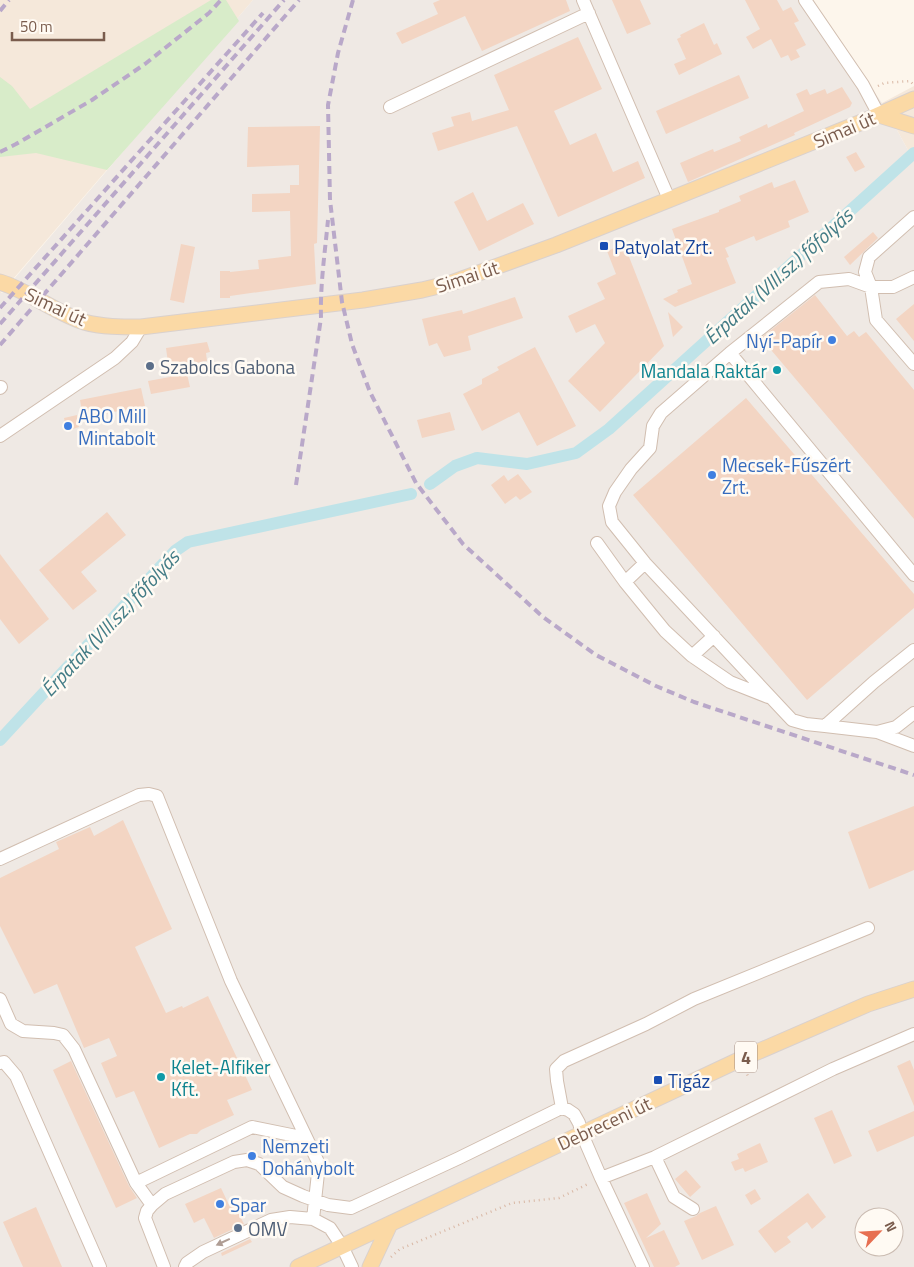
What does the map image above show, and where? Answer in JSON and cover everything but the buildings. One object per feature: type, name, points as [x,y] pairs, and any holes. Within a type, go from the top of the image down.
[{"type":"main road","name":"Simai út","points":[[0,282],[18,288],[39,301],[83,321],[101,326],[141,327],[364,300],[422,290],[452,283],[556,245],[879,115],[914,99]]},
{"type":"main road","points":[[879,115],[914,126]]},
{"type":"main road","name":"Debreceni út","points":[[298,1267],[741,1059],[868,1004],[914,989]]},
{"type":"main road","points":[[370,1265],[390,1224]]},
{"type":"street","points":[[584,0],[669,199]]},
{"type":"street","points":[[805,0],[868,94],[879,115]]},
{"type":"street","points":[[390,107],[589,13]]},
{"type":"street","points":[[914,217],[869,257],[866,272],[871,287],[876,320],[914,364]]},
{"type":"street","points":[[914,277],[893,287],[871,287],[849,279],[819,282],[730,353],[661,413],[653,426],[650,448],[631,469],[615,492],[609,506],[612,522],[645,563],[792,720],[806,724],[877,732],[914,746]]},
{"type":"street","points":[[0,436],[115,358],[132,342],[141,327]]},
{"type":"street","points":[[730,353],[914,575]]},
{"type":"street","points":[[597,543],[665,632],[692,656],[730,682],[772,698]]},
{"type":"street","points":[[625,582],[645,563]]},
{"type":"street","points":[[692,656],[714,636]]},
{"type":"street","points":[[825,726],[874,682],[914,650]]},
{"type":"street","points":[[877,732],[896,727],[914,714]]},
{"type":"street","points":[[0,859],[139,795],[149,794],[157,796],[230,981],[319,1164],[313,1219]]},
{"type":"street","points":[[562,1108],[556,1081],[556,1069],[564,1061],[646,1024],[694,999],[868,928]]},
{"type":"street","points":[[0,999],[11,1024],[23,1031],[54,1032],[63,1035],[74,1049],[136,1183],[152,1205]]},
{"type":"street","points":[[601,1178],[655,1156],[833,1068],[914,1034]]},
{"type":"street","points":[[0,1063],[4,1062],[16,1076],[100,1267]]},
{"type":"street","points":[[166,1266],[145,1218],[147,1211],[166,1194],[234,1162],[247,1160],[259,1164],[283,1187],[328,1205],[350,1208],[460,1158],[562,1108],[574,1114],[579,1122],[582,1134],[601,1178],[644,1267]]},
{"type":"street","points":[[136,1183],[252,1127],[306,1138]]},
{"type":"street","points":[[655,1156],[674,1197],[693,1209]]},
{"type":"street","points":[[185,1267],[187,1263],[203,1252],[271,1220],[290,1217],[313,1219],[330,1228],[342,1246],[352,1267]]},
{"type":"path","points":[[868,94],[884,83],[910,81],[914,85]]},
{"type":"path","points":[[370,1265],[379,1265],[400,1249],[512,1203],[559,1198],[601,1178]]},
{"type":"shaded area","points":[[0,0],[253,0],[1,293],[0,293]]},
{"type":"shaded area","points":[[253,0],[810,0],[882,103],[914,161],[914,1267],[0,1267],[0,293],[2,293]]},
{"type":"shaded area","points":[[914,86],[914,161],[882,103]]},
{"type":"green space","points":[[211,0],[226,0],[239,21],[107,170],[36,153],[0,157],[0,77],[12,86],[30,109]]},
{"type":"waterway","name":"Érpatak (VIII.sz.) főfolyás","points":[[430,484],[455,466],[477,458],[527,464],[576,453],[609,429],[914,153]]},
{"type":"waterway","name":"Érpatak (VIII.sz.) főfolyás","points":[[0,740],[175,551],[188,542],[411,494]]},
{"type":"railway","points":[[0,11],[9,0]]},
{"type":"railway","points":[[0,152],[92,100],[145,64],[209,13],[221,0]]},
{"type":"railway","points":[[0,324],[284,0]]},
{"type":"railway","points":[[0,345],[299,0]]},
{"type":"railway","points":[[353,0],[338,53],[328,105],[330,200],[342,302],[352,344],[370,392],[416,483],[463,544],[543,617],[596,655],[656,686],[694,702],[914,775]]},
{"type":"railway","points":[[0,308],[263,13]]},
{"type":"railway","points":[[296,485],[321,318],[322,281],[328,220]]},
{"type":"place","name":"Patyolat Zrt.","points":[[604,246]]},
{"type":"place","name":"Nyí-Papír","points":[[832,340]]},
{"type":"place","name":"Szabolcs Gabona","points":[[150,366]]},
{"type":"place","name":"Mandala Raktár","points":[[777,370]]},
{"type":"place","name":"ABO Mill Mintabolt","points":[[68,426]]},
{"type":"place","name":"Mecsek-Fűszért Zrt.","points":[[712,475]]},
{"type":"place","name":"Kelet-Alfiker Kft.","points":[[161,1077]]},
{"type":"place","name":"Tigáz","points":[[658,1080]]},
{"type":"place","name":"Nemzeti Dohánybolt","points":[[252,1156]]},
{"type":"place","name":"Spar","points":[[220,1204]]},
{"type":"place","name":"OMV","points":[[238,1228]]}]
